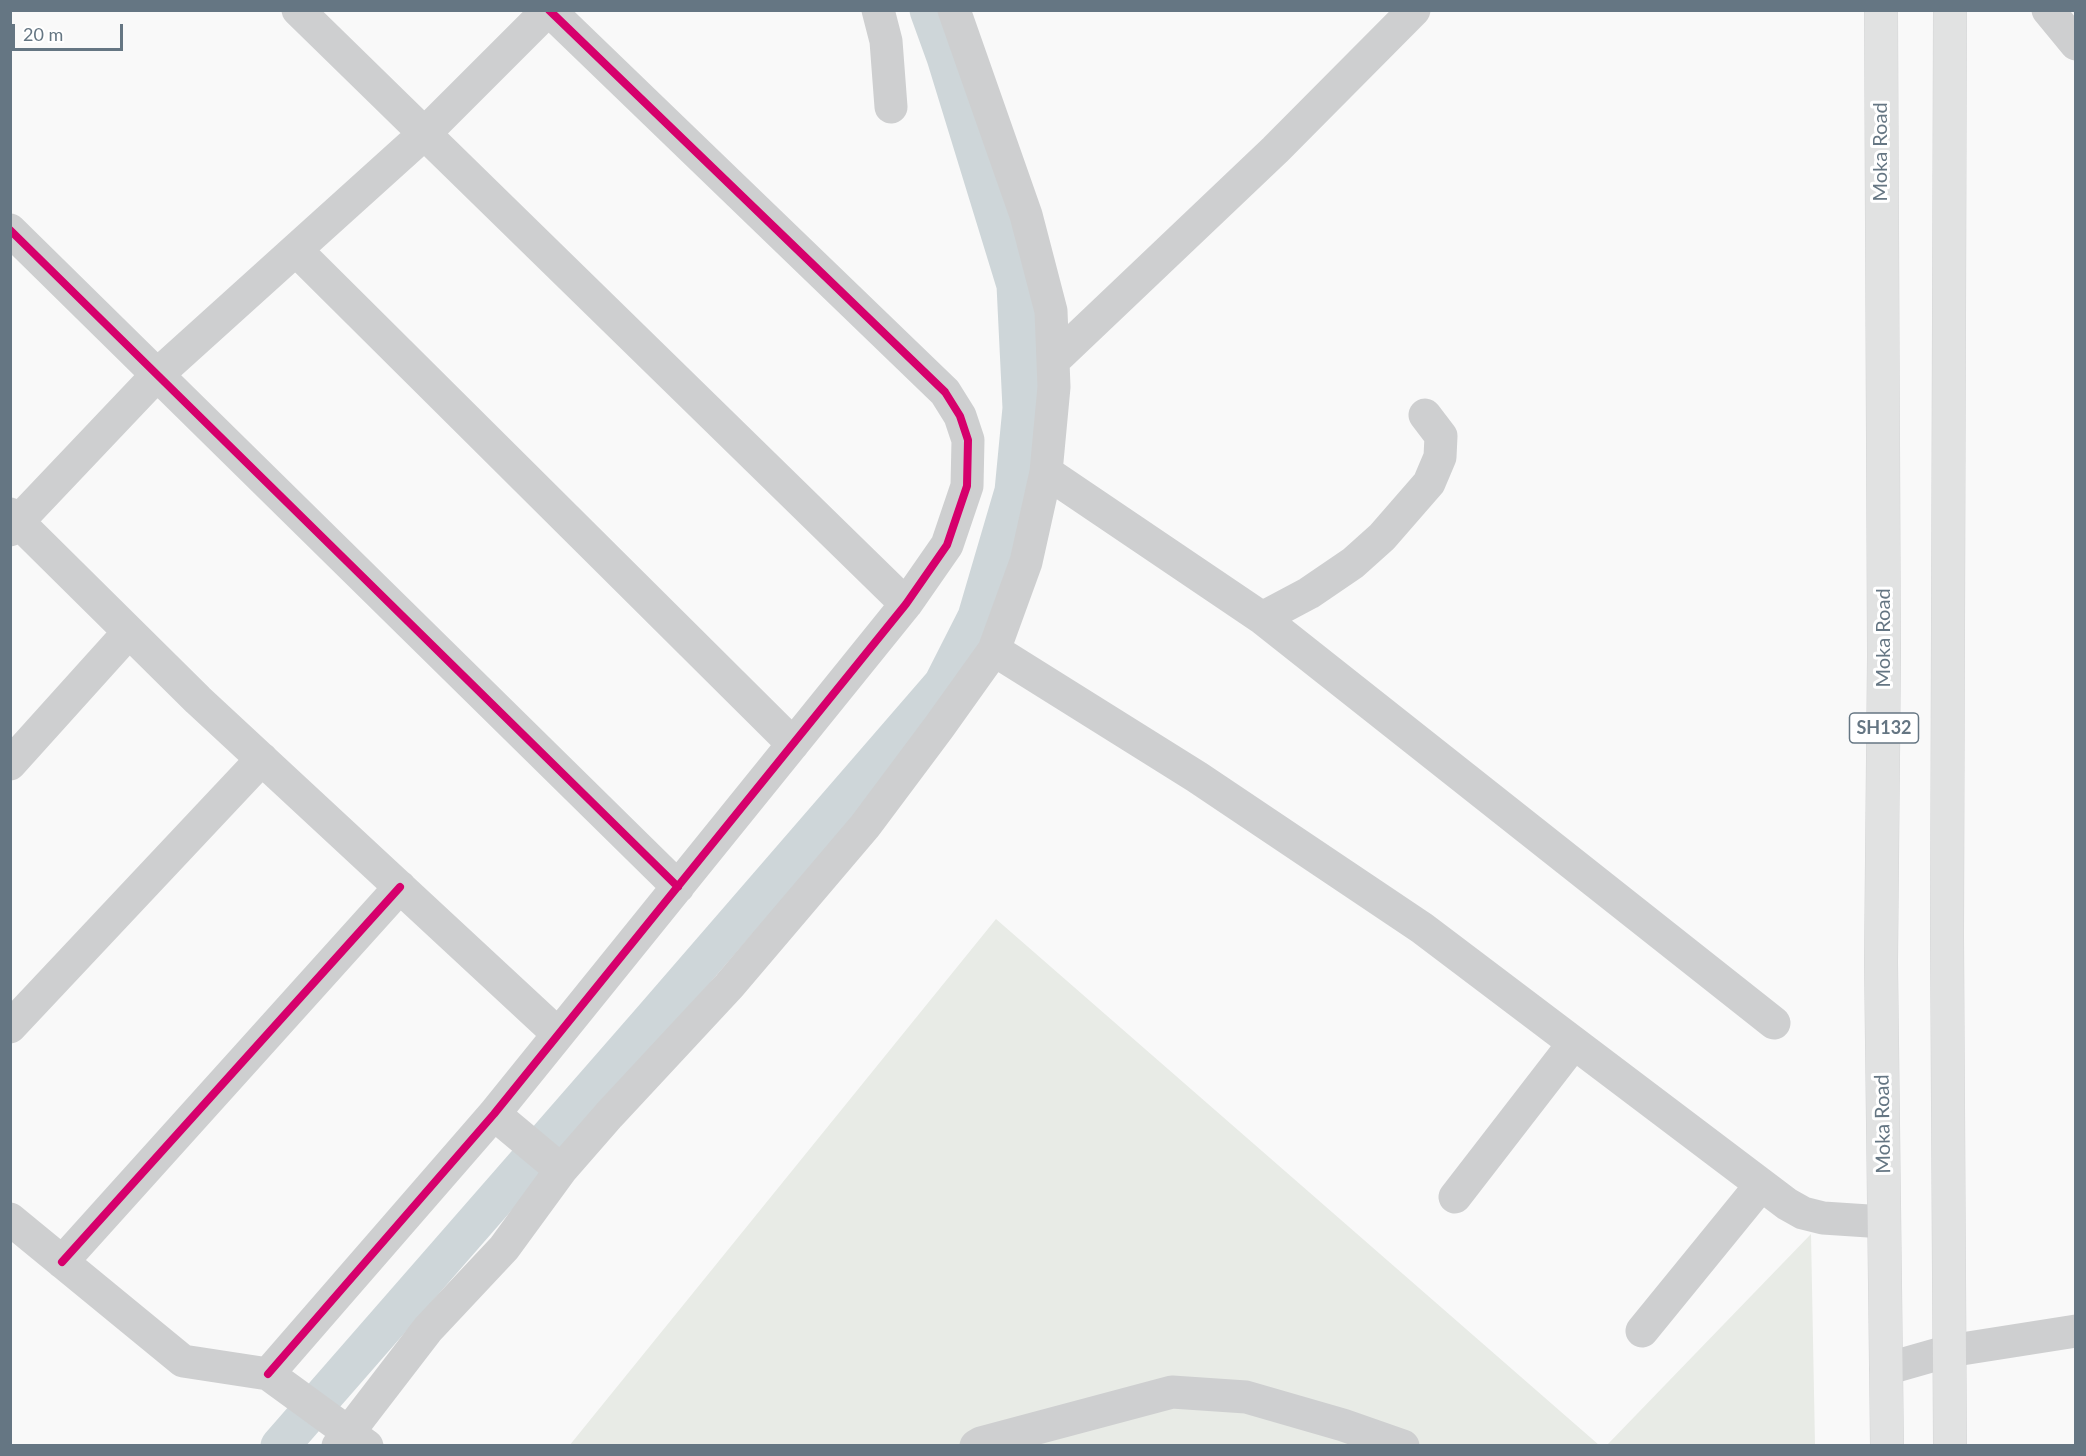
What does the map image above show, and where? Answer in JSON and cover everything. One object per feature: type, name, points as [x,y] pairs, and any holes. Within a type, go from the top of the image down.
[{"type":"main road","name":"Moka Road","points":[[1881,10],[1884,656],[1881,962],[1887,1446]]},
{"type":"main road","name":"SH132","points":[[1950,10],[1947,898],[1950,1446]]},
{"type":"street","points":[[298,10],[906,604]]},
{"type":"street","points":[[278,1381],[502,1121],[558,1034],[906,604],[947,545],[967,486],[968,440],[960,416],[945,392],[548,10],[424,134],[157,375],[13,522],[261,759],[558,1034]]},
{"type":"street","points":[[878,10],[886,41],[891,107]]},
{"type":"street","points":[[10,1219],[183,1361],[278,1381],[345,1436],[428,1329],[504,1248],[554,1165],[609,1115],[729,986],[865,826],[994,650],[1026,562],[1046,472],[1053,387],[1051,311],[1026,215],[954,10]]},
{"type":"street","points":[[1053,361],[1275,150],[1414,10]]},
{"type":"street","points":[[2048,10],[2076,44]]},
{"type":"street","points":[[10,230],[678,887]]},
{"type":"street","points":[[296,250],[792,744]]},
{"type":"street","points":[[1262,618],[1309,592],[1353,562],[1382,537],[1429,483],[1440,457],[1441,436],[1425,415]]},
{"type":"street","points":[[1046,472],[1262,618],[1774,1023]]},
{"type":"street","points":[[10,764],[129,632]]},
{"type":"street","points":[[994,650],[1197,777],[1422,928],[1787,1204],[1803,1213],[1823,1218],[1884,1222]]},
{"type":"street","points":[[10,1027],[261,759]]},
{"type":"street","points":[[63,1262],[400,887]]},
{"type":"street","points":[[1455,1197],[1574,1043]]},
{"type":"street","points":[[502,1121],[554,1165]]},
{"type":"street","points":[[1642,1331],[1761,1185]]},
{"type":"street","points":[[1886,1369],[1949,1351],[2076,1331]]},
{"type":"street","points":[[975,1446],[1172,1392],[1246,1397],[1343,1425],[1403,1446]]},
{"type":"shaded area","points":[[996,919],[1599,1445],[569,1446]]},
{"type":"shaded area","points":[[1811,1234],[1815,1445],[1607,1445]]},
{"type":"waterway","points":[[280,1446],[943,684],[977,617],[1014,491],[1022,408],[1016,285],[946,57],[929,10]]},
{"type":"cycle path","points":[[268,1374],[494,1114],[906,604],[947,545],[967,486],[968,440],[960,416],[945,392],[549,10]]},
{"type":"cycle path","points":[[10,230],[678,887]]},
{"type":"cycle path","points":[[62,1262],[400,887]]}]
